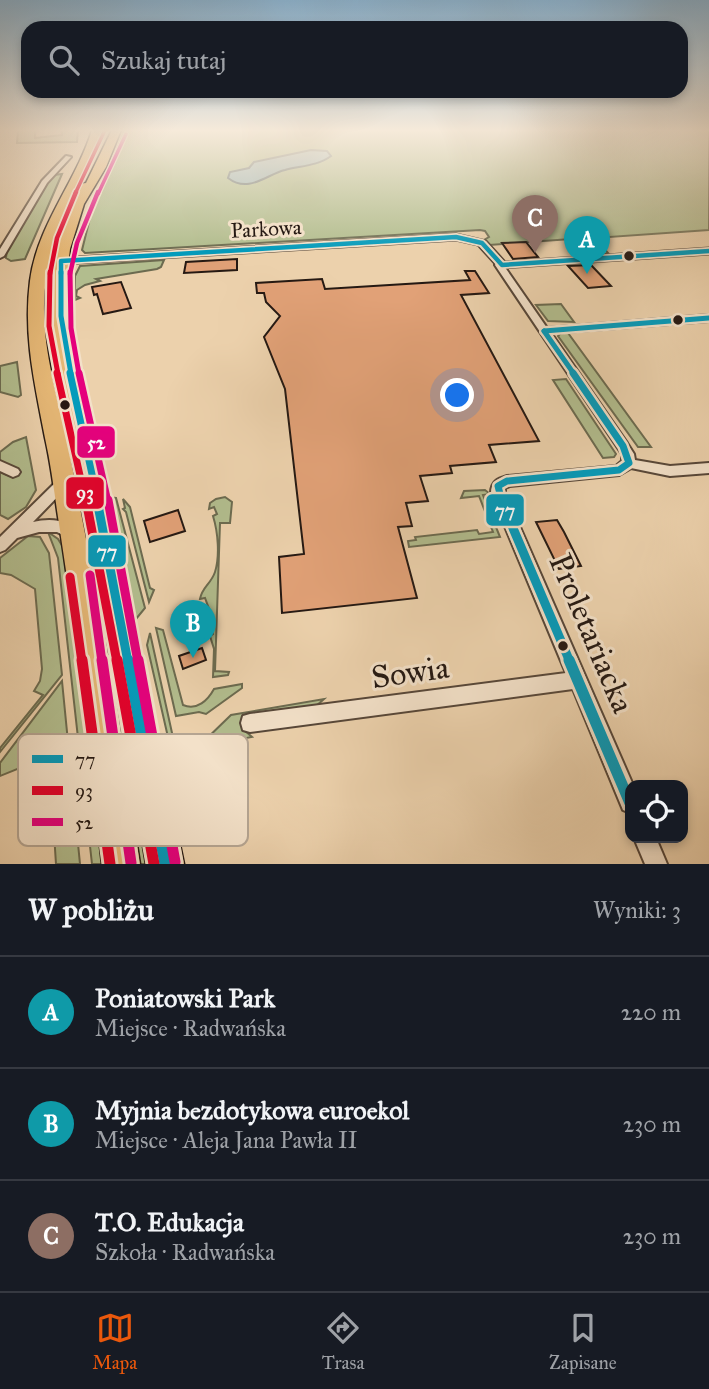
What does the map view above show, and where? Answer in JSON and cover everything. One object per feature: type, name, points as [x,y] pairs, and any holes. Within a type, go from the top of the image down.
[{"type":"main road","points":[[82,170],[48,237],[41,262],[35,323],[48,409],[64,482],[88,620],[103,734]]},
{"type":"main road","points":[[96,170],[95,180],[77,208],[67,234],[61,261],[58,297],[62,339],[91,467],[141,734]]},
{"type":"main road","points":[[119,846],[121,864]]},
{"type":"main road","points":[[162,846],[165,864]]},
{"type":"street","points":[[0,256],[44,182],[56,170]]},
{"type":"street","name":"Parkowa","points":[[61,261],[456,237],[473,239],[484,244],[499,265]]},
{"type":"street","points":[[499,265],[709,251]]},
{"type":"street","points":[[499,265],[623,446],[629,463],[670,471],[709,468]]},
{"type":"street","points":[[544,331],[709,318]]},
{"type":"street","name":"Proletariacka","points":[[625,791],[499,496],[498,486],[507,481],[619,470],[629,463]]},
{"type":"street","points":[[6,541],[64,482]]},
{"type":"street","points":[[6,541],[34,527],[49,524],[61,526],[73,534]]},
{"type":"street","name":"Sowia","points":[[250,723],[578,680]]},
{"type":"street","points":[[647,843],[656,864]]},
{"type":"green space","points":[[83,170],[87,170],[57,243],[49,297],[53,352],[75,459],[70,461],[49,358],[45,305],[51,253]]},
{"type":"green space","points":[[109,170],[709,170],[709,230],[594,238],[609,254],[587,255],[571,239],[489,245],[484,240],[489,237],[485,231],[480,230],[85,253],[82,250],[91,214]]},
{"type":"green space","points":[[62,174],[25,259],[11,261],[6,258],[7,249],[47,183],[54,175]]},
{"type":"green space","points":[[164,260],[157,269],[96,279],[100,281],[77,290],[76,296],[80,298],[75,300],[75,276],[80,266]]},
{"type":"green space","points":[[561,304],[574,322],[548,321],[536,305]]},
{"type":"green space","points":[[568,333],[651,447],[638,447],[558,336]]},
{"type":"green space","points":[[17,362],[21,395],[18,397],[0,392],[0,366]]},
{"type":"green space","points":[[566,379],[616,454],[614,457],[603,458],[553,380]]},
{"type":"green space","points":[[26,437],[36,490],[26,507],[8,519],[0,515],[0,472],[12,477],[19,470],[0,462],[0,452],[13,442]]},
{"type":"green space","points":[[77,469],[98,571],[126,734],[119,734],[105,643],[72,470]]},
{"type":"green space","points":[[485,490],[490,494],[483,495],[500,537],[409,547],[408,541],[416,540],[415,537],[477,530],[479,534],[493,532],[479,496],[461,498],[464,491]]},
{"type":"green space","points":[[106,497],[116,498],[145,608],[136,619]]},
{"type":"green space","points":[[225,497],[232,502],[230,523],[220,523],[215,671],[229,672],[228,675],[213,677],[214,649],[210,636],[213,634],[208,618],[212,617],[205,598],[200,599],[213,576],[218,559],[213,516],[217,514],[214,507],[209,509],[210,503]]},
{"type":"green space","points":[[123,499],[130,507],[150,588],[154,590],[149,602],[123,509]]},
{"type":"green space","points":[[48,532],[58,539],[63,547],[87,734],[78,734],[58,558]]},
{"type":"green space","points":[[28,536],[40,537],[49,553],[62,675],[0,752],[0,748],[43,695],[34,691],[40,681],[42,669],[35,589],[11,575],[0,573],[0,558]]},
{"type":"green space","points":[[156,628],[163,630],[183,705],[193,707],[202,703],[214,689],[242,684],[242,688],[206,714],[199,712],[176,716]]},
{"type":"green space","points":[[150,633],[172,734],[167,734],[147,645]]},
{"type":"green space","points":[[62,681],[67,734],[22,734]]},
{"type":"green space","points":[[324,699],[315,707],[244,730],[252,737],[248,738],[248,734],[211,734],[231,715]]},
{"type":"green space","points":[[18,739],[18,769],[0,776],[0,763]]},
{"type":"green space","points":[[55,846],[78,846],[80,864],[56,864]]},
{"type":"green space","points":[[90,846],[101,846],[103,864],[92,864]]},
{"type":"green space","points":[[136,846],[145,846],[148,864],[139,864]]},
{"type":"water","points":[[284,170],[251,184],[228,178],[230,172]]},
{"type":"building","points":[[526,242],[538,257],[513,259],[502,243]]},
{"type":"building","points":[[237,259],[237,270],[184,273],[186,262]]},
{"type":"building","points":[[591,265],[611,286],[588,288],[568,266]]},
{"type":"building","points":[[465,271],[475,271],[489,293],[461,295],[539,441],[489,445],[496,462],[450,466],[452,473],[420,476],[428,501],[406,503],[412,526],[398,527],[417,598],[282,613],[279,557],[304,554],[285,389],[264,337],[280,316],[266,302],[264,293],[257,293],[256,283],[322,279],[325,289],[470,280]]},
{"type":"building","points":[[121,282],[131,308],[103,314],[92,287]]},
{"type":"building","points":[[178,510],[185,531],[150,542],[144,521]]},
{"type":"building","points":[[557,520],[581,566],[559,569],[536,522]]},
{"type":"building","points":[[202,648],[206,660],[183,669],[179,656]]},
{"type":"transit line","name":"93","points":[[87,170],[64,220],[52,257],[49,277],[49,326],[57,374],[90,518],[130,734]]},
{"type":"transit line","name":"52","points":[[109,170],[77,243],[69,282],[69,305],[74,351],[101,465],[152,734]]},
{"type":"transit line","name":"77","points":[[141,734],[92,471],[64,342],[61,261],[456,237],[482,243],[502,265],[709,251]]},
{"type":"transit line","name":"77","points":[[544,331],[709,318]]},
{"type":"transit line","name":"77","points":[[544,331],[623,446],[629,463],[619,470],[507,481],[498,486],[498,493],[625,791]]},
{"type":"transit line","name":"52","points":[[90,575],[113,734]]},
{"type":"transit line","name":"93","points":[[70,577],[92,734]]},
{"type":"transit line","name":"93","points":[[107,846],[110,864]]},
{"type":"transit line","name":"52","points":[[129,846],[131,863]]},
{"type":"transit line","name":"93","points":[[151,846],[154,864]]},
{"type":"transit line","name":"77","points":[[162,846],[165,864]]},
{"type":"transit line","name":"52","points":[[172,846],[175,862]]},
{"type":"place","name":"T.O. Edukacja","points":[[535,253]]},
{"type":"place","name":"Poniatowski Park","points":[[587,274]]},
{"type":"place","name":"Myjnia bezdotykowa euroekol","points":[[193,658]]}]
